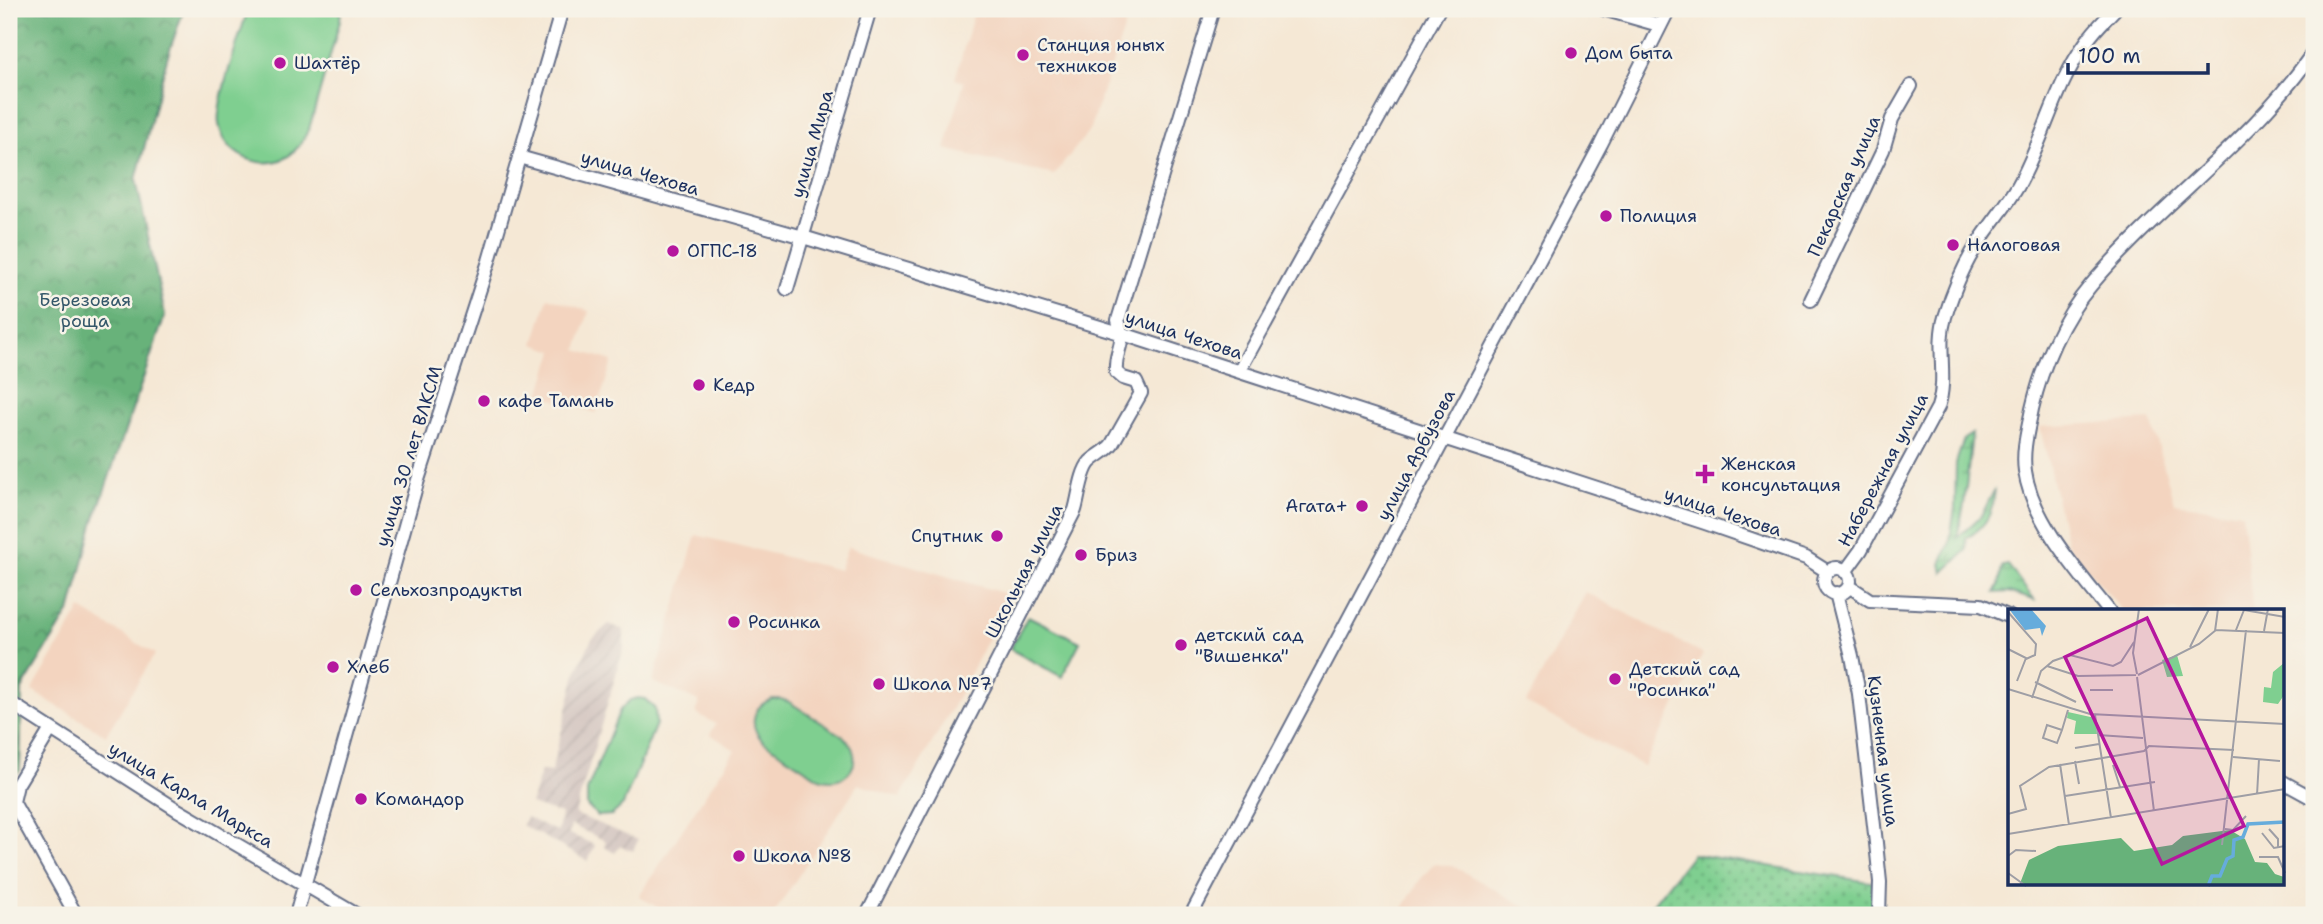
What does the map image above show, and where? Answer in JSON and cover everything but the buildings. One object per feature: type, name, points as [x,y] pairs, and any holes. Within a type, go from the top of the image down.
[{"type":"street","name":"улица 30 лет ВЛКСМ","points":[[296,915],[417,483],[489,261],[562,9]]},
{"type":"street","name":"улица Мира","points":[[787,289],[870,9]]},
{"type":"street","name":"Школьная улица","points":[[867,915],[1075,510],[1086,468],[1112,444],[1142,393],[1136,382],[1116,372],[1115,363],[1123,334],[1118,320],[1213,9]]},
{"type":"street","points":[[1239,371],[1439,9]]},
{"type":"street","points":[[1603,9],[1659,25]]},
{"type":"street","name":"улица Арбузова","points":[[1191,915],[1601,144],[1669,9]]},
{"type":"street","name":"Набережная улица","points":[[1846,572],[1861,550],[1938,407],[1944,379],[1941,341],[1944,322],[1950,302],[1972,255],[2021,179],[2068,72],[2087,41],[2115,9]]},
{"type":"street","points":[[2107,609],[2055,542],[2032,495],[2025,472],[2025,445],[2046,361],[2090,286],[2176,198],[2236,142],[2292,82],[2314,51]]},
{"type":"street","name":"Пекарская улица","points":[[1811,300],[1883,150],[1892,120],[1910,86]]},
{"type":"street","name":"улица Чехова","points":[[519,157],[803,237],[1123,334],[1807,558],[1828,572]]},
{"type":"street","points":[[1833,568],[1846,572],[1850,576],[1849,586],[1842,593],[1832,593],[1825,585],[1825,575],[1833,568]]},
{"type":"street","points":[[1849,586],[1870,600],[1981,605],[2008,616]]},
{"type":"street","name":"Кузнечная улица","points":[[1836,593],[1859,694],[1880,883],[1879,915]]},
{"type":"street","name":"улица Карла Маркса","points":[[9,702],[176,809],[357,915]]},
{"type":"street","points":[[51,729],[17,785],[13,802],[76,915]]},
{"type":"street","points":[[2284,783],[2314,799]]},
{"type":"shaded area","points":[[975,9],[1131,9],[1089,131],[1054,175],[945,149],[964,82],[955,79]]},
{"type":"shaded area","points":[[548,297],[589,311],[577,350],[612,361],[596,413],[540,395],[554,351],[534,344]]},
{"type":"shaded area","points":[[2151,420],[2174,503],[2242,513],[2253,609],[2121,609],[2067,545],[2040,427]]},
{"type":"shaded area","points":[[696,535],[839,570],[848,547],[1010,595],[951,710],[900,798],[858,784],[773,915],[669,915],[639,896],[735,750],[710,734],[716,724],[696,713],[699,701],[653,682]]},
{"type":"shaded area","name":"Детский сад \"Росинка\"","points":[[1586,592],[1703,654],[1643,766],[1526,703]]},
{"type":"shaded area","points":[[81,609],[155,654],[106,735],[32,691]]},
{"type":"shaded area","points":[[609,624],[624,630],[624,647],[575,814],[638,840],[633,851],[620,846],[615,853],[604,847],[606,841],[571,825],[569,834],[595,845],[588,861],[522,825],[526,817],[558,832],[561,814],[531,804],[541,771],[551,772],[577,670],[592,639]]},
{"type":"shaded area","points":[[1434,864],[1453,866],[1540,915],[1399,915],[1419,881]]},
{"type":"green space","name":"Березовая роща","points":[[9,9],[184,9],[167,58],[136,180],[165,315],[93,524],[71,609],[22,689],[20,771],[9,779]]},
{"type":"green space","name":"Шахтёр","points":[[248,9],[341,9],[340,21],[309,129],[293,152],[275,162],[254,161],[235,151],[222,135],[219,124],[225,85]]},
{"type":"green space","points":[[1972,434],[1964,505],[1957,538],[1981,516],[1995,489],[1993,505],[1984,524],[1966,538],[1967,550],[1943,573],[1941,563],[1949,545],[1955,508],[1956,463],[1964,439]]},
{"type":"green space","points":[[2008,565],[2034,600],[2009,592],[1995,593],[2002,566]]},
{"type":"green space","points":[[1028,616],[1080,642],[1062,677],[1010,649]]},
{"type":"green space","points":[[645,699],[655,709],[656,724],[623,805],[612,815],[598,816],[587,806],[587,791],[620,710],[630,700]]},
{"type":"green space","points":[[772,699],[789,702],[844,737],[854,754],[854,762],[846,775],[830,780],[819,778],[764,742],[756,730],[754,718],[760,707]]},
{"type":"green space","points":[[1692,854],[1877,883],[1872,915],[1648,915],[1649,909]]},
{"type":"place","name":"Дом быта","points":[[1571,53]]},
{"type":"place","name":"Станция юных техников","points":[[1023,55]]},
{"type":"place","name":"Шахтёр","points":[[280,63]]},
{"type":"place","name":"Полиция","points":[[1606,216]]},
{"type":"place","name":"Налоговая","points":[[1953,245]]},
{"type":"place","name":"ОГПС-18","points":[[673,251]]},
{"type":"place","name":"Кедр","points":[[699,385]]},
{"type":"place","name":"кафе Тамань","points":[[484,401]]},
{"type":"place","name":"Женская консультация","points":[[1705,474]]},
{"type":"place","name":"Агата+","points":[[1362,506]]},
{"type":"place","name":"Спутник","points":[[997,536]]},
{"type":"place","name":"Бриз","points":[[1081,555]]},
{"type":"place","name":"Сельхозпродукты","points":[[356,590]]},
{"type":"place","name":"Росинка","points":[[734,622]]},
{"type":"place","name":"детский сад \"Вишенка\"","points":[[1181,645]]},
{"type":"place","name":"Хлеб","points":[[333,667]]},
{"type":"place","name":"Детский сад \"Росинка\"","points":[[1615,679]]},
{"type":"place","name":"Школа №7","points":[[879,684]]},
{"type":"place","name":"Командор","points":[[361,799]]},
{"type":"place","name":"Школа №8","points":[[739,856]]}]
